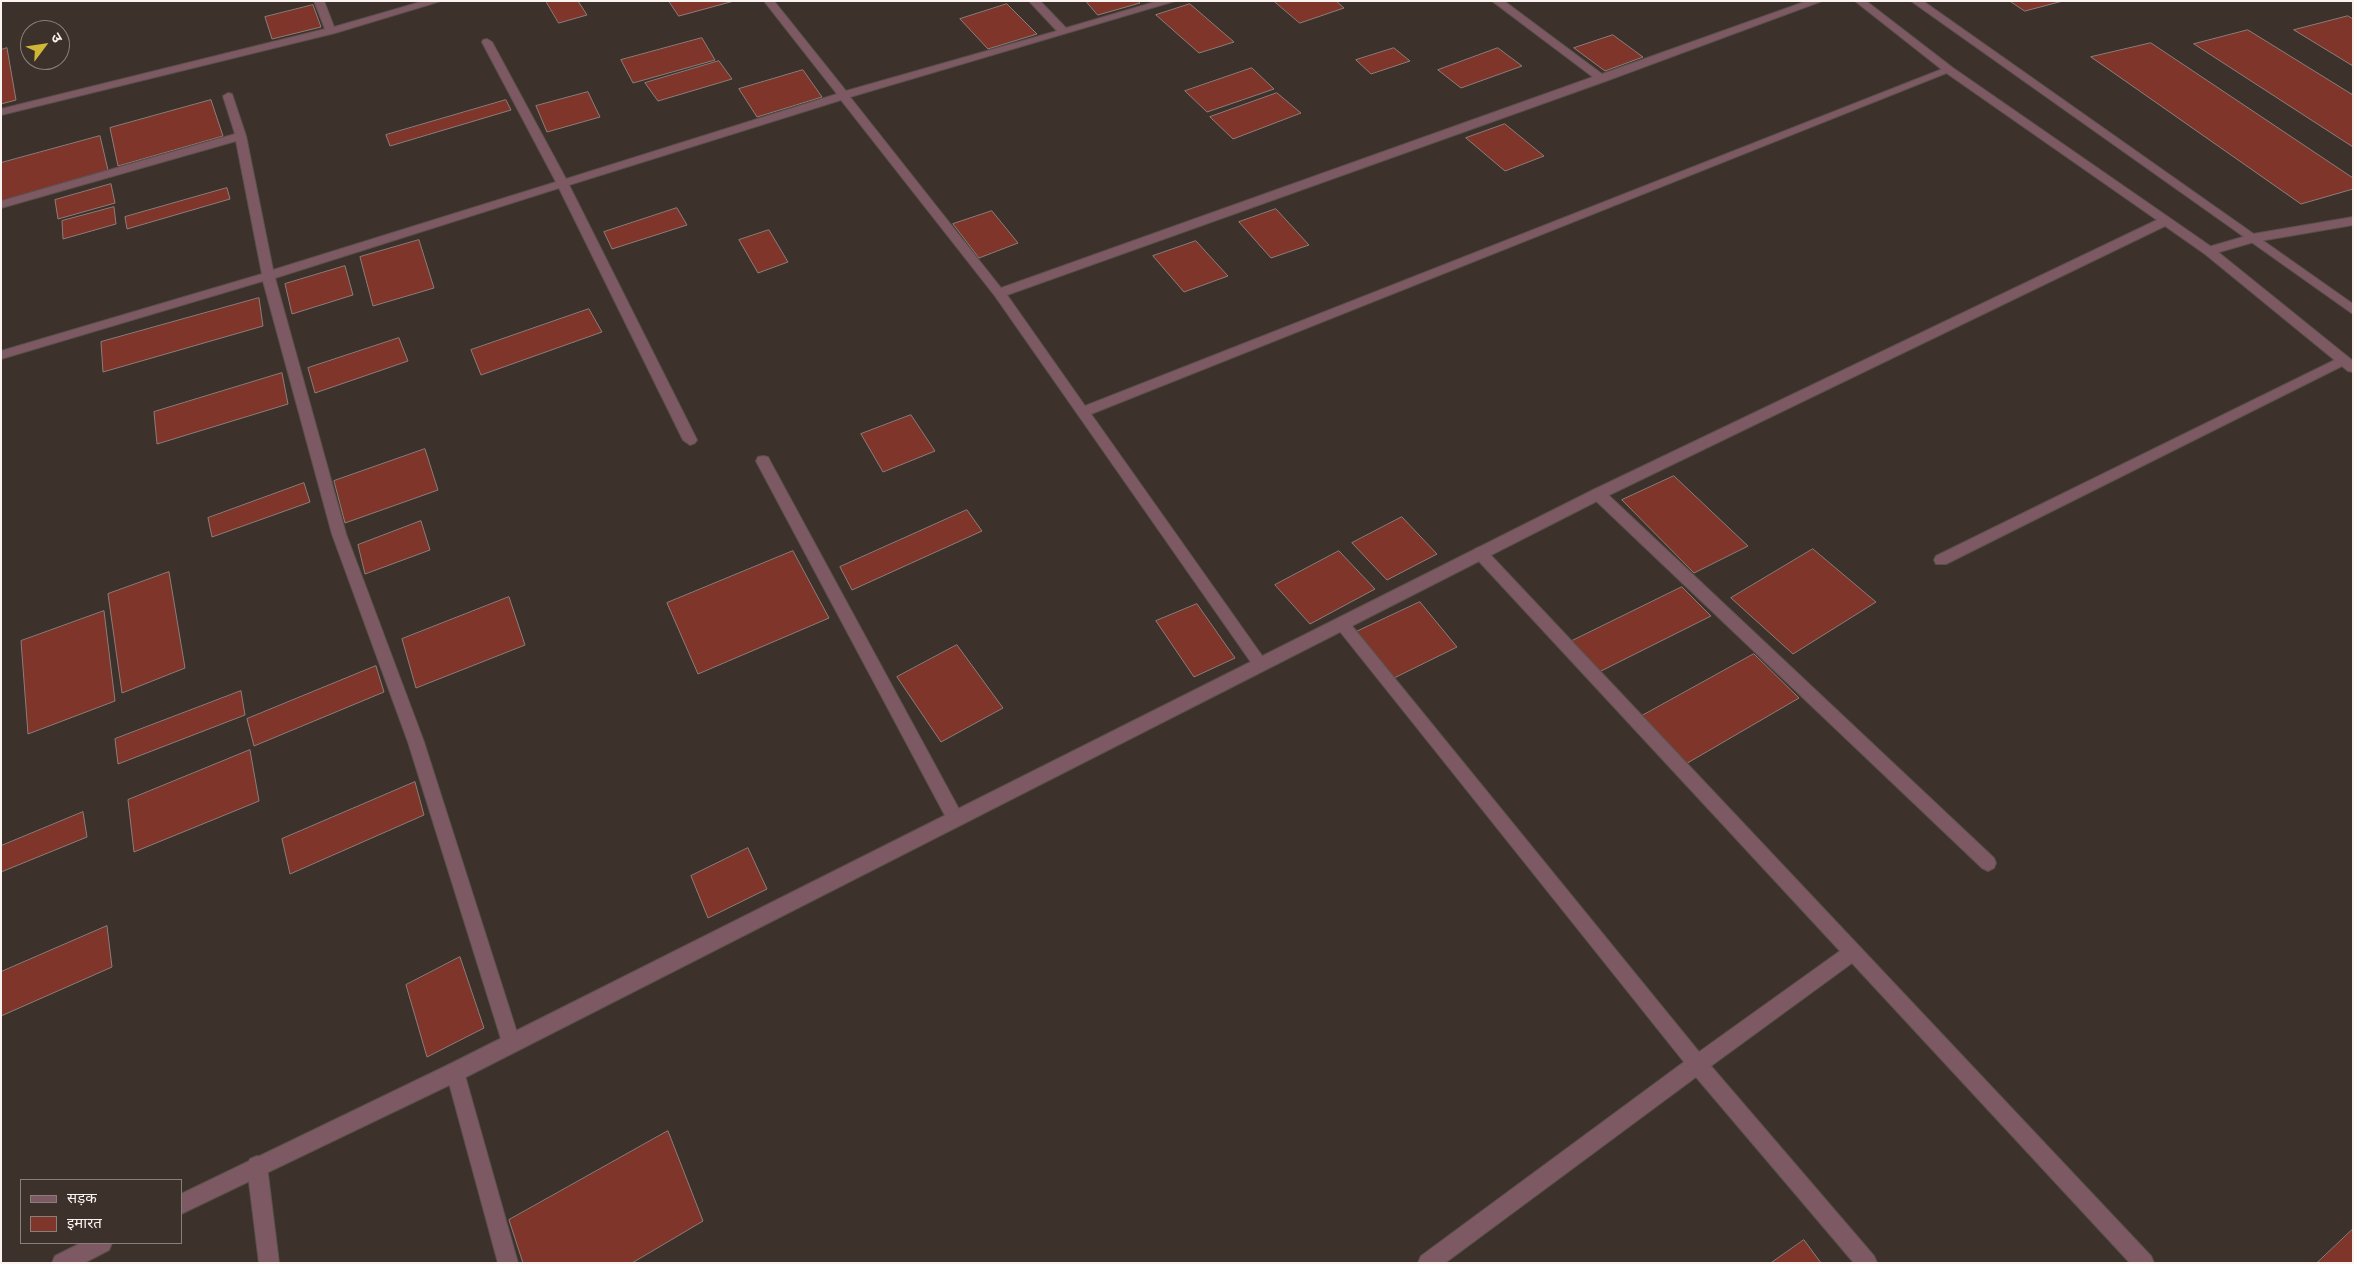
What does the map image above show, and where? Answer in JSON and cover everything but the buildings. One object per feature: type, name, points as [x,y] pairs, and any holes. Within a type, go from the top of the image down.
[{"type":"street","points":[[319,1],[331,32]]},
{"type":"street","points":[[1,112],[331,32],[436,1]]},
{"type":"street","points":[[769,1],[845,95],[999,293],[1260,664]]},
{"type":"street","points":[[1034,1],[1064,32]]},
{"type":"street","points":[[1,354],[268,276],[845,95],[1170,1]]},
{"type":"street","points":[[1497,1],[1602,78]]},
{"type":"street","points":[[999,293],[1818,1]]},
{"type":"street","points":[[1860,1],[1950,70],[2209,251],[2348,364],[1941,560]]},
{"type":"street","points":[[1916,1],[2353,310]]},
{"type":"street","points":[[487,42],[563,184],[690,440]]},
{"type":"street","points":[[1083,412],[1950,70]]},
{"type":"street","points":[[228,96],[241,136],[268,276],[339,534],[416,742],[511,1042]]},
{"type":"street","points":[[1,205],[241,136]]},
{"type":"street","points":[[182,1204],[455,1072],[1260,664],[1343,625],[1598,494],[2166,220]]},
{"type":"street","points":[[2209,251],[2253,238],[2353,221]]},
{"type":"street","points":[[763,461],[955,818]]},
{"type":"street","points":[[1598,494],[1988,863]]},
{"type":"street","points":[[1480,553],[2144,1263]]},
{"type":"street","points":[[1343,625],[1698,1064],[1867,1263]]},
{"type":"street","points":[[1438,1260],[1698,1064],[1853,952]]},
{"type":"street","points":[[455,1072],[508,1263]]},
{"type":"street","points":[[258,1166],[269,1263]]},
{"type":"street","points":[[62,1263],[100,1244]]}]
